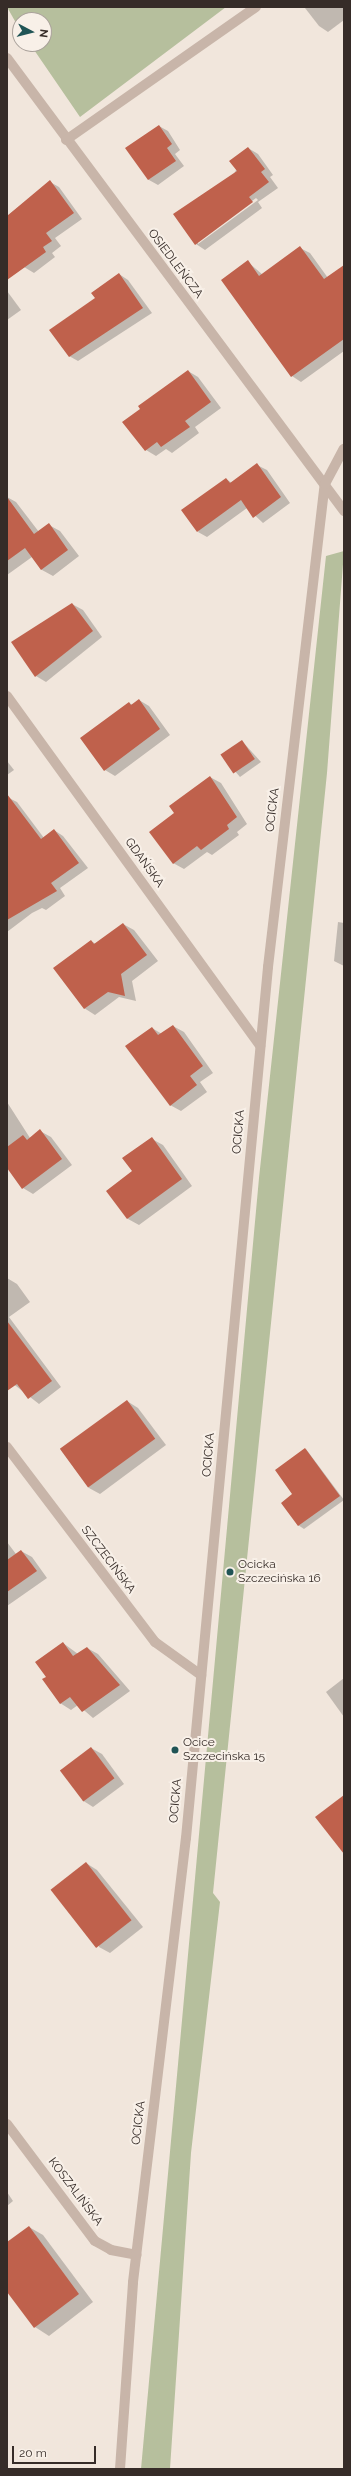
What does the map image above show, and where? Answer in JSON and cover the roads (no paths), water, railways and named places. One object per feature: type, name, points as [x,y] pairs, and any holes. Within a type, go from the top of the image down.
[{"type":"street","points":[[66,140],[256,7]]},
{"type":"street","name":"OSIEDLEŃCZA","points":[[7,58],[66,140],[344,511]]},
{"type":"street","name":"OCICKA","points":[[120,2469],[137,2255],[201,1675],[260,1046],[325,484],[344,448]]},
{"type":"street","name":"GDAŃSKA","points":[[7,696],[260,1046]]},
{"type":"street","name":"SZCZECIŃSKA","points":[[7,1447],[155,1642],[201,1675]]},
{"type":"street","name":"KOSZALIŃSKA","points":[[7,2124],[95,2241],[111,2250],[137,2255]]},
{"type":"place","name":"Ocicka Szczecińska 16","points":[[230,1572]]},
{"type":"place","name":"Ocice Szczecińska 15","points":[[175,1750]]}]
